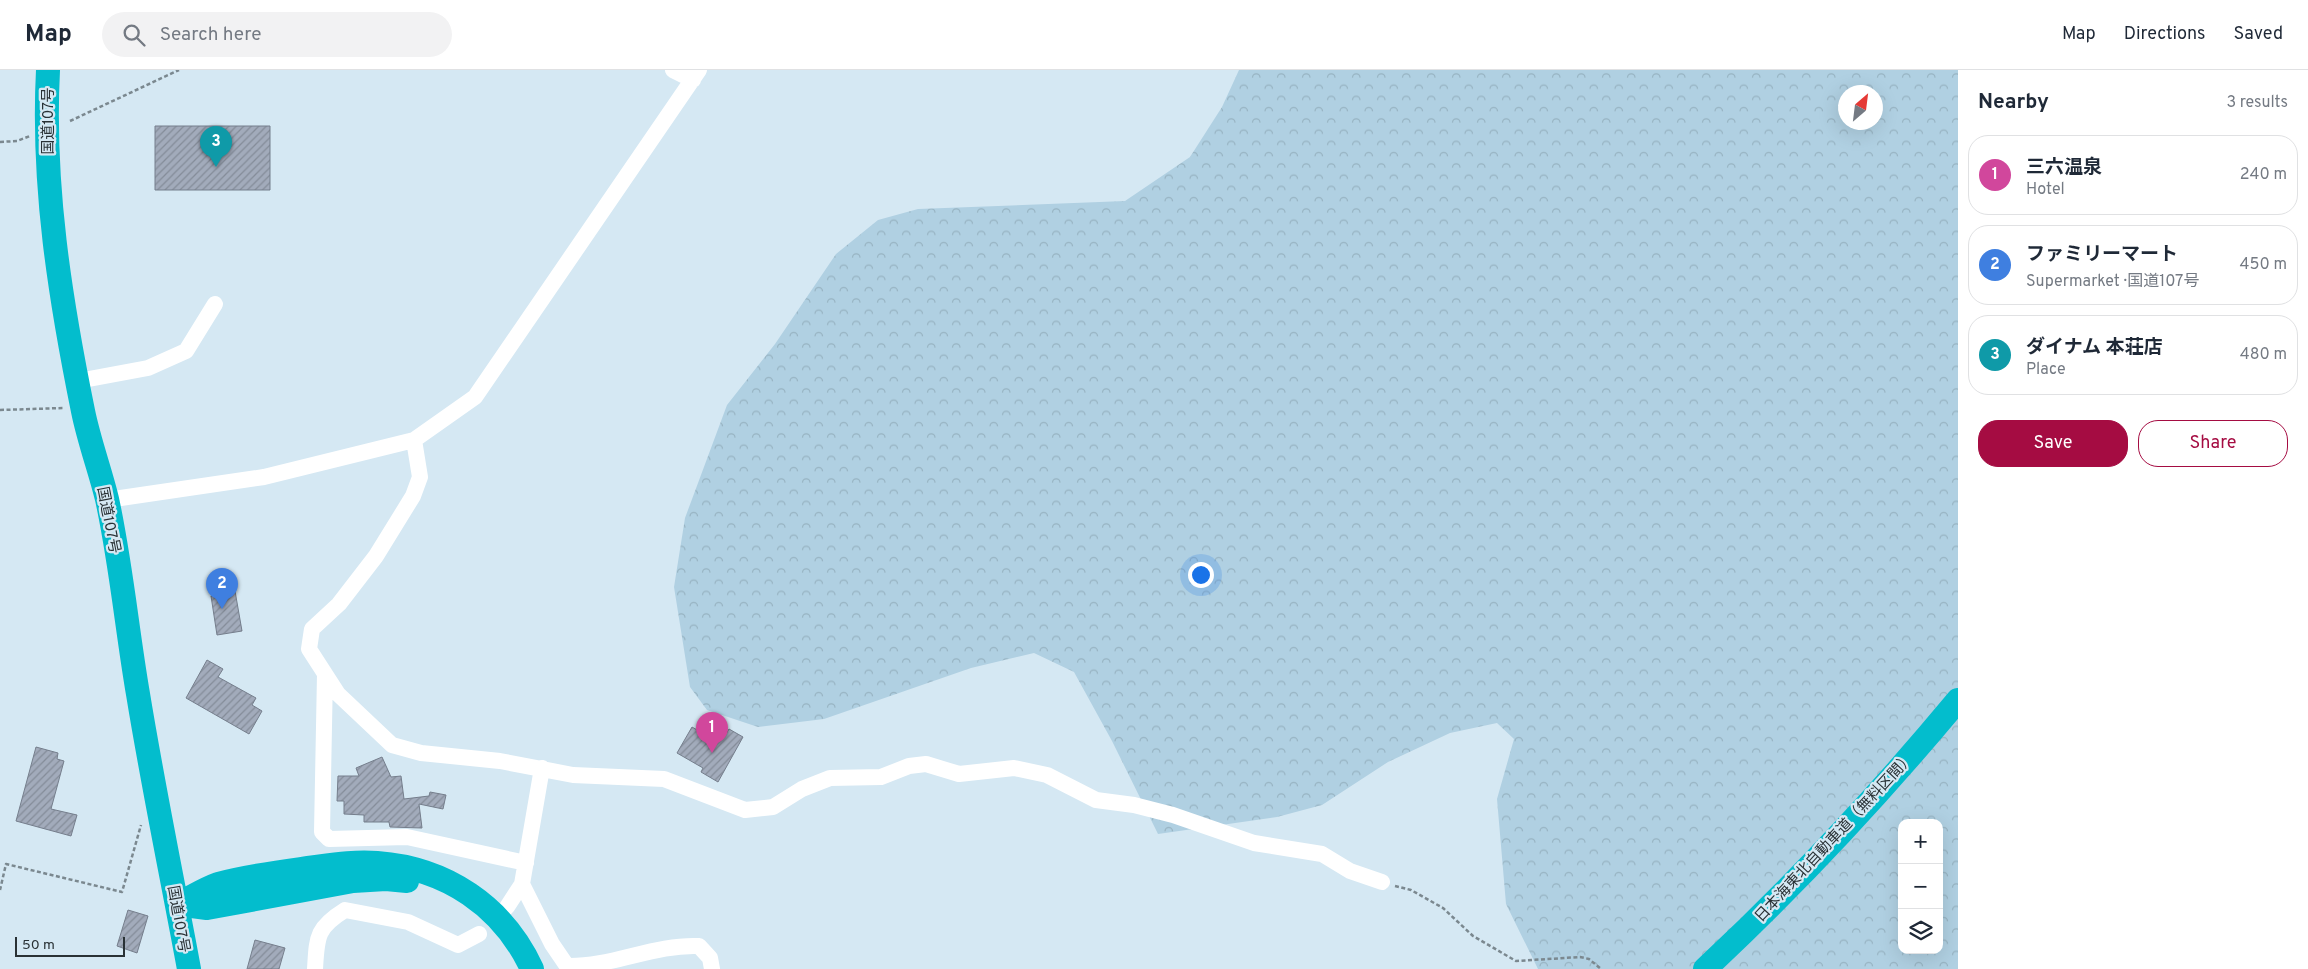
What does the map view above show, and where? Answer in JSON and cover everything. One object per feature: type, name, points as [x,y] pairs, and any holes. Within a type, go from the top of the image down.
[{"type":"highway","name":"国道107号","points":[[48,70],[46,131],[54,248],[83,412],[107,500],[138,695],[189,969]]},
{"type":"highway","name":"日本海東北自動車道（無料区間）","points":[[1705,969],[1813,864],[1882,789],[1958,700]]},
{"type":"highway","name":"日本海東北自動車道（無料区間）","points":[[1719,969],[1825,863],[1888,795],[1958,714]]},
{"type":"highway","points":[[177,904],[217,885],[285,871],[376,863],[408,868],[437,876],[457,885],[489,908],[515,938],[532,969]]},
{"type":"highway","points":[[177,904],[207,908],[353,880],[386,879],[414,882],[453,898],[480,916],[502,943],[517,969]]},
{"type":"street","points":[[107,500],[264,476],[414,440],[475,397],[696,75],[673,70]]},
{"type":"street","points":[[78,381],[148,368],[186,351],[215,304]]},
{"type":"street","points":[[414,440],[420,477],[413,496],[371,563],[339,604],[312,629],[309,650],[338,694],[392,745],[421,752],[542,768],[573,775],[664,779],[745,810],[773,808],[802,789],[830,778],[881,777],[909,766],[926,764],[959,774],[1014,768],[1047,775],[1096,800],[1134,805],[1165,813],[1254,843],[1309,850],[1322,854],[1350,871],[1382,882]]},
{"type":"street","points":[[325,674],[322,832],[328,838],[407,837],[526,863]]},
{"type":"street","points":[[507,907],[522,884],[542,768]]},
{"type":"street","points":[[522,884],[552,944],[567,966],[587,966],[678,945],[699,946],[710,958],[712,969]]},
{"type":"street","points":[[316,969],[317,940],[327,921],[345,910],[408,922],[458,945],[479,934]]},
{"type":"path","points":[[70,121],[179,70]]},
{"type":"path","points":[[0,142],[17,142],[36,133]]},
{"type":"path","points":[[0,410],[62,408],[83,412]]},
{"type":"path","points":[[0,890],[6,864],[122,892],[143,818]]},
{"type":"path","points":[[1382,882],[1410,890],[1443,908],[1474,936],[1516,961],[1580,957],[1589,959],[1601,969]]},
{"type":"green space","points":[[1239,70],[1958,70],[1958,969],[1538,969],[1506,904],[1497,799],[1514,739],[1497,723],[1450,733],[1388,762],[1322,805],[1277,817],[1158,834],[1112,741],[1074,672],[1034,653],[971,668],[824,719],[758,727],[707,710],[690,687],[674,587],[685,518],[727,405],[775,344],[836,254],[878,220],[918,209],[1125,201],[1190,157],[1222,107]]},
{"type":"building","points":[[155,126],[270,126],[270,190],[155,190]]},
{"type":"building","points":[[235,591],[242,631],[217,635],[211,596]]},
{"type":"building","points":[[207,660],[223,669],[218,677],[256,698],[252,705],[262,711],[249,734],[186,698]]},
{"type":"building","points":[[692,727],[711,738],[716,729],[726,734],[729,729],[743,737],[718,782],[701,772],[703,768],[677,753]]},
{"type":"building","points":[[36,747],[58,753],[57,759],[64,761],[51,809],[77,815],[71,836],[16,821]]},
{"type":"building","points":[[382,757],[391,777],[401,776],[404,799],[429,796],[430,792],[446,795],[443,809],[419,804],[422,828],[390,827],[389,822],[364,822],[364,815],[344,814],[344,801],[337,801],[338,776],[359,776],[356,768]]},
{"type":"building","points":[[128,910],[148,916],[137,953],[117,946]]},
{"type":"building","points":[[255,940],[285,948],[279,969],[247,969]]},
{"type":"place","name":"ダイナム 本荘店","points":[[216,167]]},
{"type":"place","name":"ファミリーマート","points":[[222,609]]},
{"type":"place","name":"三六温泉","points":[[712,753]]}]
